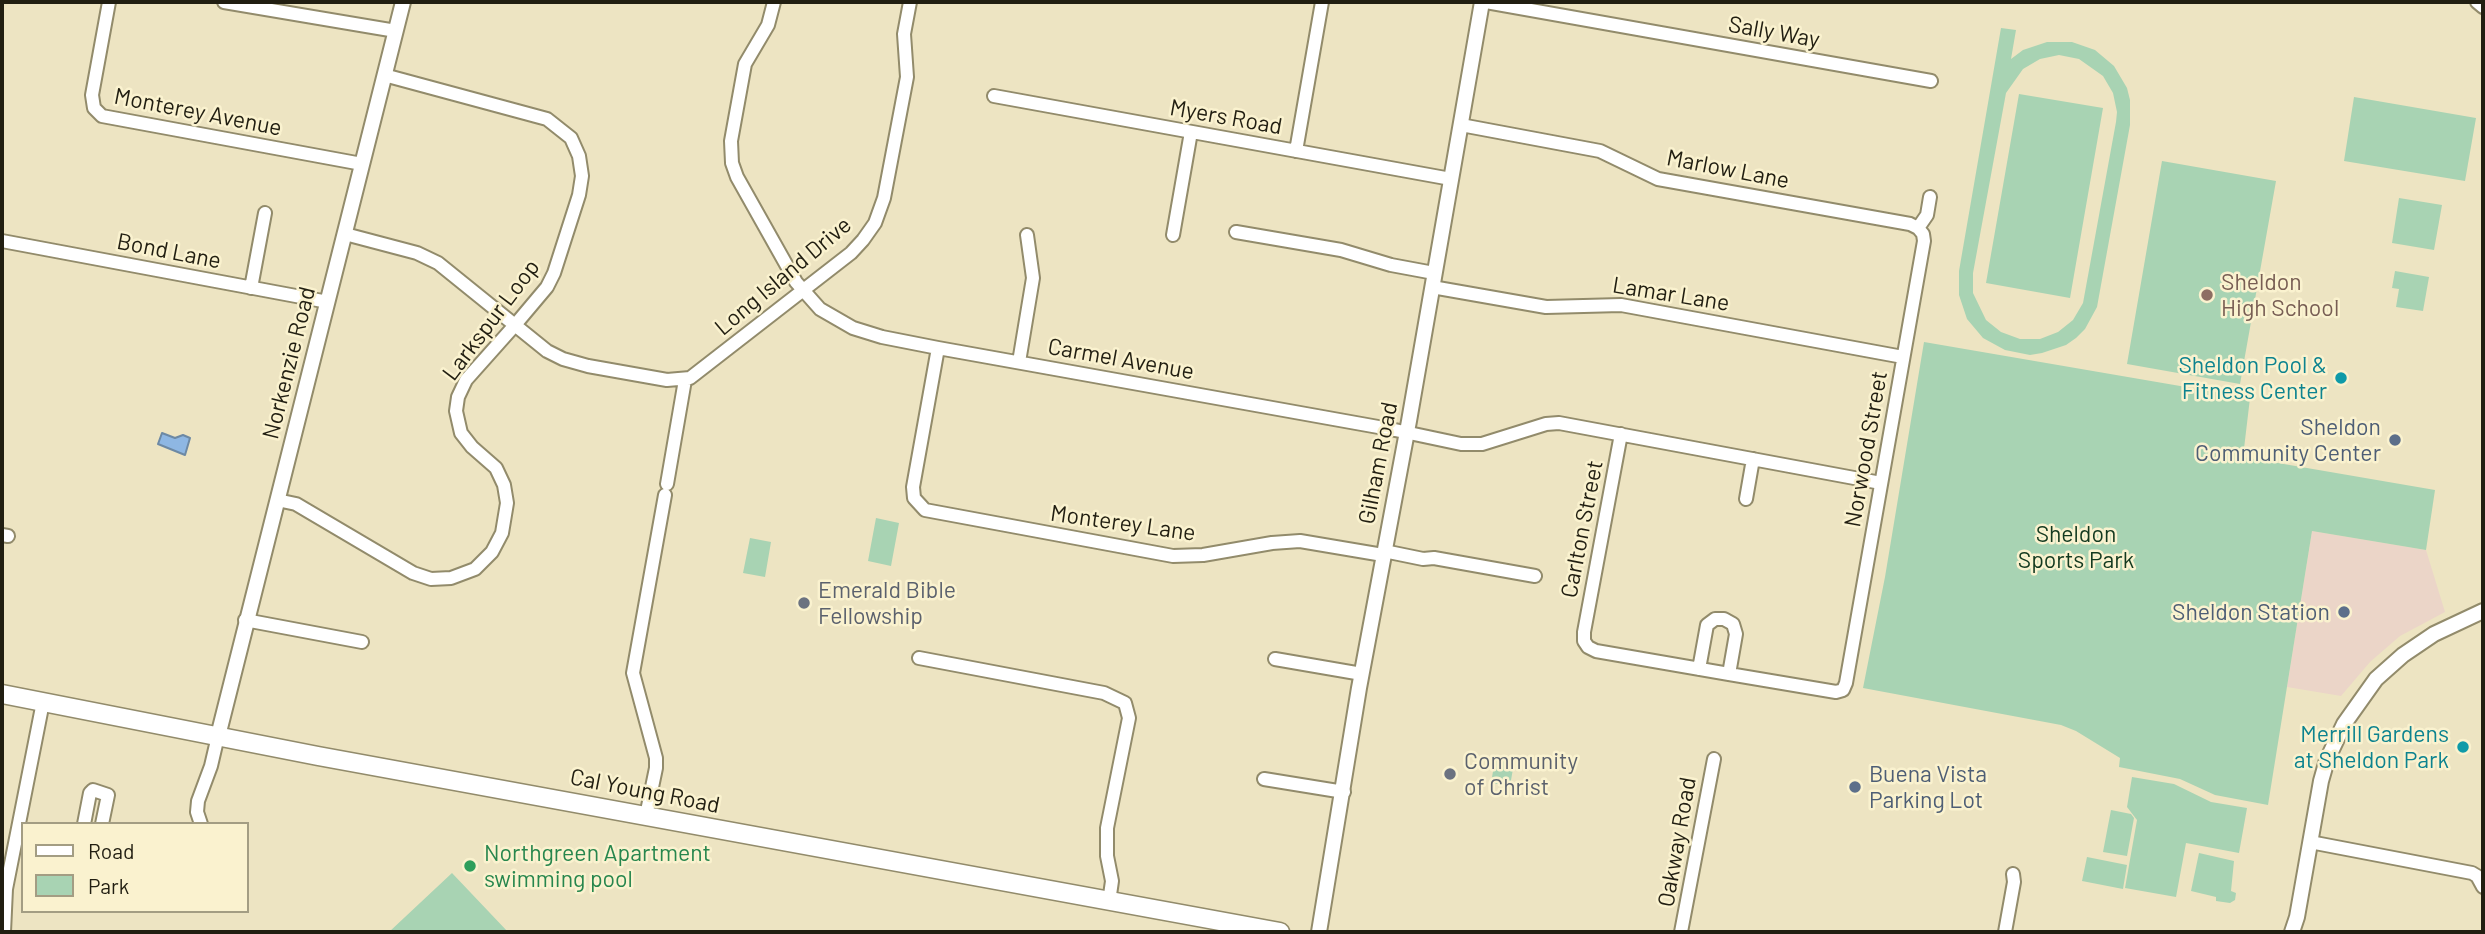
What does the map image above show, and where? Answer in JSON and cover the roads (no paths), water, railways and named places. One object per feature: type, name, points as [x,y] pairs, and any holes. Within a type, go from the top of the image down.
[{"type":"main road","name":"Cal Young Road","points":[[2,694],[1280,932]]},
{"type":"street","name":"Monterey Avenue","points":[[109,2],[92,95],[94,108],[102,116],[362,164]]},
{"type":"street","points":[[224,2],[396,31]]},
{"type":"street","name":"Norkenzie Road","points":[[218,736],[403,2]]},
{"type":"street","name":"Carmel Avenue","points":[[774,2],[768,25],[747,60],[731,141],[731,155],[737,177],[802,290],[811,302],[853,328],[882,337],[938,348],[1468,444],[1489,442],[1555,423],[1881,483]]},
{"type":"street","name":"Long Island Drive","points":[[685,380],[699,373],[858,247],[870,232],[884,198],[907,77],[904,34],[909,2]]},
{"type":"street","points":[[1296,151],[1322,2]]},
{"type":"street","name":"Sally Way","points":[[1484,2],[1931,81]]},
{"type":"street","name":"Gilham Road","points":[[1320,932],[1362,674],[1484,2]]},
{"type":"street","points":[[2477,2],[2483,7]]},
{"type":"street","name":"Larkspur Loop","points":[[277,500],[296,504],[420,576],[444,579],[475,569],[492,552],[500,539],[506,511],[502,478],[496,468],[472,447],[461,433],[457,419],[459,392],[466,380],[547,287],[559,260],[582,184],[576,146],[564,131],[547,119],[384,75]]},
{"type":"street","name":"Myers Road","points":[[994,96],[1451,179]]},
{"type":"street","name":"Marlow Lane","points":[[1461,125],[1600,151],[1658,179],[1914,226]]},
{"type":"street","points":[[1173,234],[1191,132]]},
{"type":"street","points":[[1914,226],[1927,215],[1930,197]]},
{"type":"street","points":[[251,288],[265,213]]},
{"type":"street","name":"Norwood Street","points":[[1729,674],[1836,692],[1844,688],[1924,241],[1923,234],[1914,226]]},
{"type":"street","name":"Lamar Lane","points":[[1236,232],[1341,250],[1433,280],[1546,307],[1620,304],[1903,357]]},
{"type":"street","points":[[345,234],[417,253],[438,262],[547,351],[572,362],[667,380],[685,380],[633,667],[635,687],[656,758],[646,816]]},
{"type":"street","points":[[1019,362],[1033,278],[1027,235]]},
{"type":"street","name":"Bond Lane","points":[[2,241],[328,302]]},
{"type":"street","name":"Monterey Lane","points":[[938,348],[913,487],[917,503],[931,512],[1173,556],[1203,555],[1300,541],[1423,559],[1434,558],[1535,576]]},
{"type":"street","name":"Carlton Street","points":[[1621,434],[1584,632],[1586,644],[1593,650],[1699,669]]},
{"type":"street","points":[[1746,499],[1753,459]]},
{"type":"street","points":[[2295,927],[2327,760],[2340,731],[2359,700],[2387,668],[2416,645],[2483,611]]},
{"type":"street","points":[[1715,619],[1724,619],[1733,624],[1736,634],[1729,674],[1699,669],[1707,625],[1715,619]]},
{"type":"street","points":[[245,621],[362,642]]},
{"type":"street","points":[[919,658],[1104,693],[1125,703],[1129,718],[1107,828],[1107,856],[1112,881],[1109,902]]},
{"type":"street","points":[[1275,659],[1362,674]]},
{"type":"street","points":[[22,822],[44,702]]},
{"type":"street","points":[[200,822],[197,812],[198,801],[211,766],[218,736]]},
{"type":"street","name":"Oakway Road","points":[[1681,932],[1714,759]]},
{"type":"street","points":[[1264,779],[1344,792]]},
{"type":"street","points":[[84,822],[90,793],[93,790],[106,792],[108,795],[102,822]]},
{"type":"street","points":[[4,932],[7,857],[20,830]]},
{"type":"street","points":[[2310,842],[2472,873],[2483,887]]},
{"type":"street","points":[[2005,932],[2013,874]]},
{"type":"water","points":[[162,433],[175,438],[183,435],[190,438],[185,455],[158,444]]},
{"type":"place","name":"Sheldon High School","points":[[2207,295]]},
{"type":"place","name":"Sheldon Pool & Fitness Center","points":[[2341,378]]},
{"type":"place","name":"Sheldon Community Center","points":[[2395,440]]},
{"type":"place","name":"Emerald Bible Fellowship","points":[[804,603]]},
{"type":"place","name":"Sheldon Station","points":[[2344,612]]},
{"type":"place","name":"Merrill Gardens at Sheldon Park","points":[[2463,747]]},
{"type":"place","name":"Community of Christ","points":[[1450,774]]},
{"type":"place","name":"Buena Vista Parking Lot","points":[[1855,787]]},
{"type":"place","name":"Northgreen Apartment swimming pool","points":[[470,866]]},
{"type":"park label","name":"Sheldon Sports Park","points":[[2076,547]]}]
